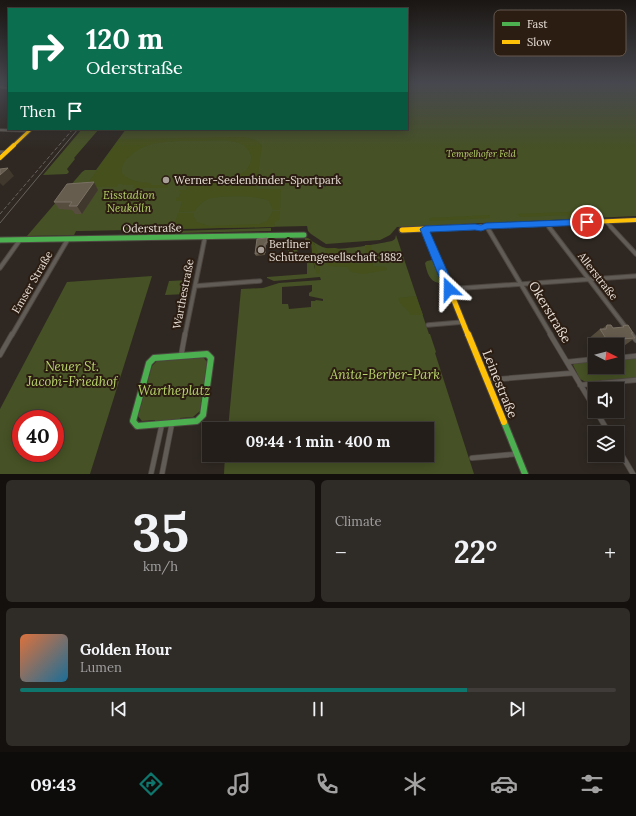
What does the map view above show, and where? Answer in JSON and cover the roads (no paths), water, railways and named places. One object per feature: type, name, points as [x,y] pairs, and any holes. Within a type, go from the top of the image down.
[{"type":"street","points":[[0,130],[30,130]]},
{"type":"street","points":[[0,158],[30,130]]},
{"type":"street","points":[[0,152],[6,152]]},
{"type":"street","points":[[402,230],[481,228],[486,226],[636,220]]},
{"type":"street","points":[[605,221],[636,254]]},
{"type":"street","name":"Allerstraße","points":[[546,224],[636,340]]},
{"type":"street","name":"Okerstraße","points":[[486,226],[588,398]]},
{"type":"street","name":"Leinestraße","points":[[425,229],[525,474]]},
{"type":"street","name":"Oderstraße","points":[[0,240],[304,235]]},
{"type":"street","name":"Warthestraße","points":[[181,356],[205,236]]},
{"type":"street","name":"Emser Straße","points":[[0,355],[68,239]]},
{"type":"street","points":[[0,268],[20,240]]},
{"type":"street","points":[[449,289],[636,276]]},
{"type":"street","points":[[195,286],[260,281]]},
{"type":"street","points":[[428,325],[463,322]]},
{"type":"street","points":[[207,354],[211,358],[203,415],[197,421],[172,423],[137,426],[133,421],[149,363],[154,358],[207,354]]},
{"type":"street","points":[[624,357],[636,356]]},
{"type":"street","points":[[567,362],[588,360]]},
{"type":"street","points":[[487,380],[574,373]]},
{"type":"street","points":[[580,385],[636,380]]},
{"type":"street","points":[[162,474],[172,423]]},
{"type":"street","points":[[151,474],[162,424]]},
{"type":"street","points":[[472,458],[517,454]]},
{"type":"street","points":[[624,459],[633,474]]},
{"type":"waterway","points":[[325,186],[324,183],[327,178]]},
{"type":"tram line","points":[[0,223],[77,130]]},
{"type":"railway","points":[[0,214],[72,130]]},
{"type":"place","name":"Werner-Seelenbinder-Sportpark","points":[[166,180]]},
{"type":"place","name":"Berliner Schützengesellschaft 1882","points":[[261,250]]},
{"type":"park label","name":"Tempelhofer Feld","points":[[481,153]]},
{"type":"park label","name":"Eisstadion Neukölln","points":[[129,201]]},
{"type":"park label","name":"Neuer St. Jacobi-Friedhof","points":[[72,374]]},
{"type":"park label","name":"Anita-Berber-Park","points":[[385,374]]},
{"type":"park label","name":"Wartheplatz","points":[[174,390]]}]
